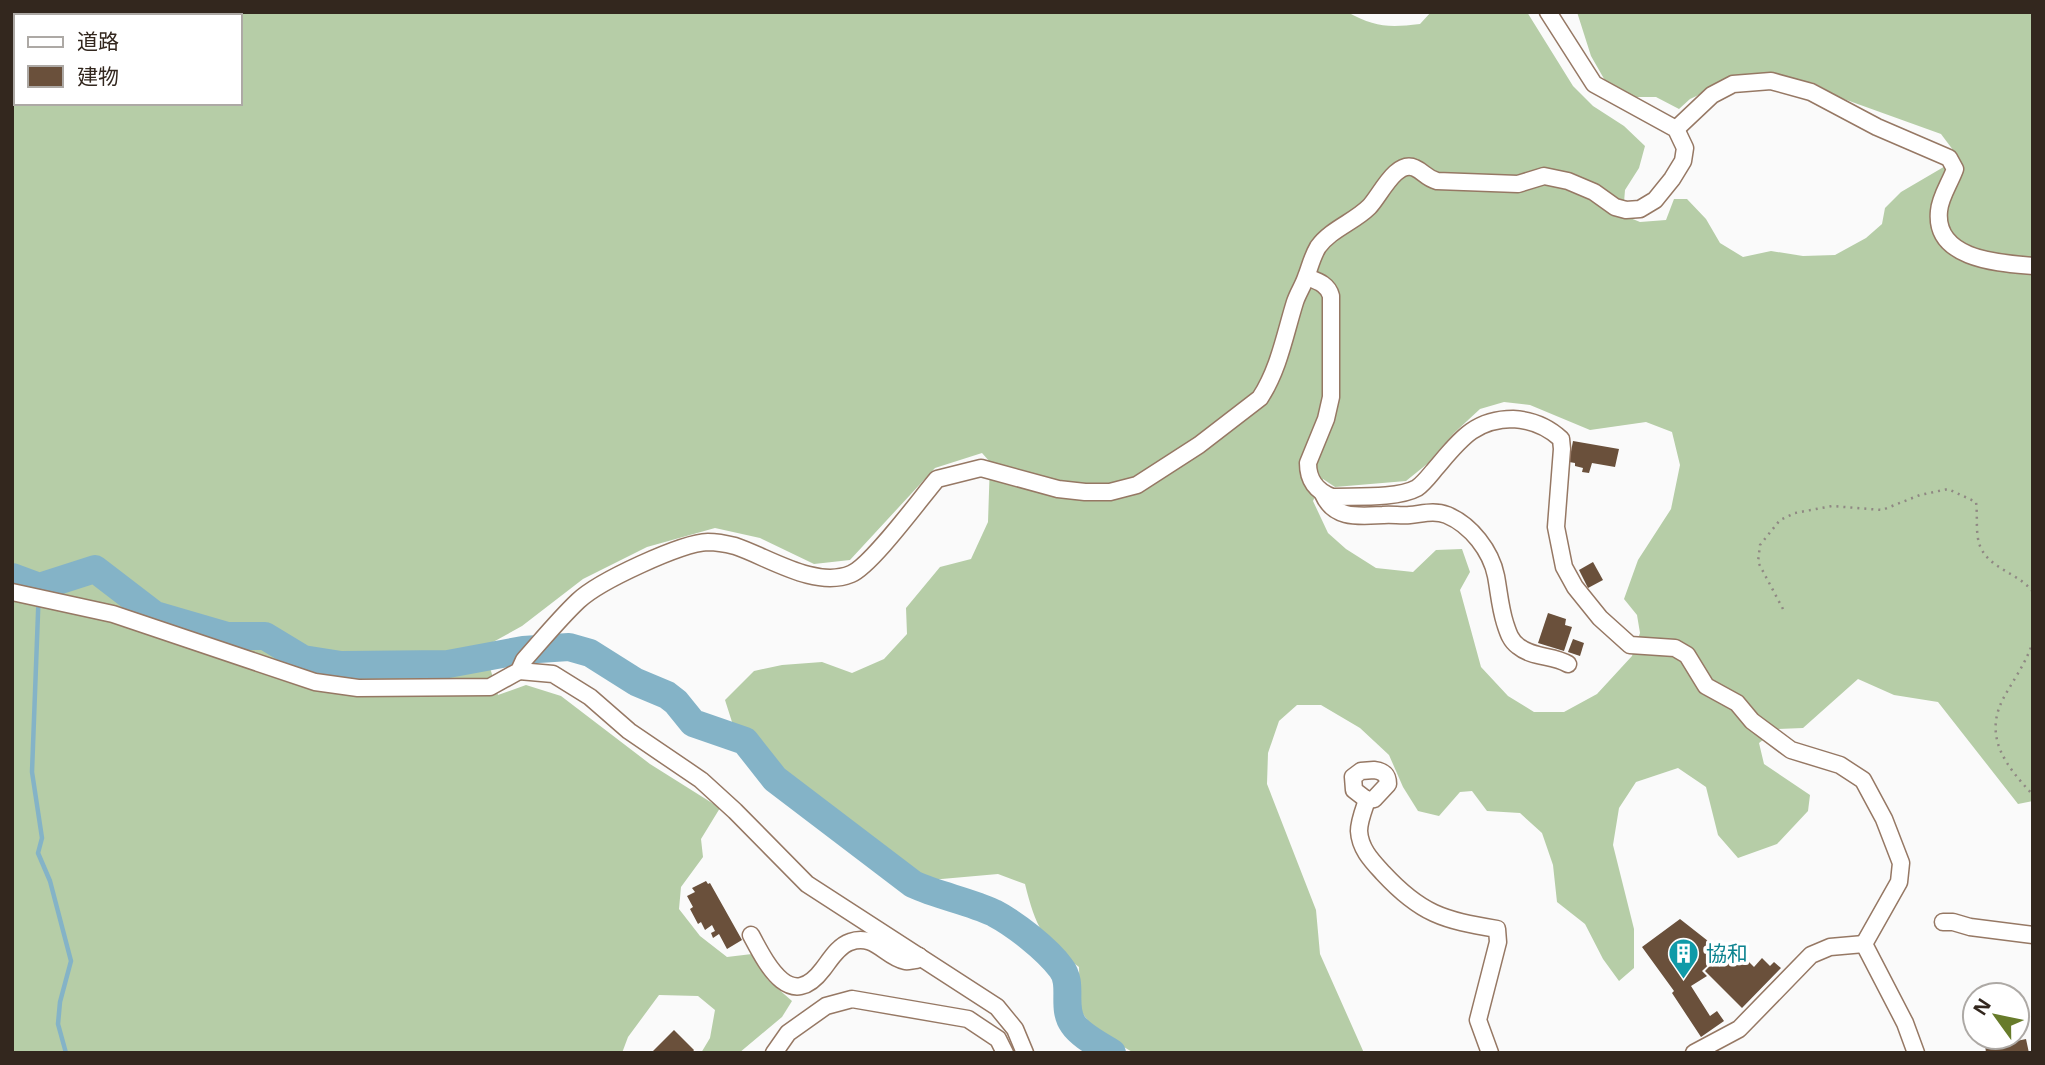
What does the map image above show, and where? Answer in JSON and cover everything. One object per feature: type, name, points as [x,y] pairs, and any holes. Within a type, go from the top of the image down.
[{"type":"street","points":[[519,671],[524,660],[594,588],[663,555],[707,542],[733,545],[798,572],[830,578],[853,574],[873,555],[937,480],[944,476],[981,468],[1058,489],[1085,492],[1110,492],[1137,485],[1209,438],[1260,398],[1267,388],[1296,300],[1320,244],[1338,228],[1366,210],[1394,173],[1402,168],[1416,168],[1427,178],[1437,181],[1518,184],[1544,176],[1568,181],[1594,192],[1615,207],[1626,210],[1640,209],[1655,200],[1683,161],[1685,148],[1676,129],[1594,84],[1548,12]]},
{"type":"street","points":[[1676,129],[1712,95],[1733,84],[1771,81],[1811,92],[1877,127],[1949,158],[1955,169],[1938,212],[1941,229],[1948,239],[1962,251],[1986,262],[2033,266]]},
{"type":"street","points":[[1307,277],[1324,285],[1331,296],[1331,397],[1326,419],[1308,463],[1310,479],[1326,503],[1358,517],[1407,516],[1433,512],[1447,515],[1468,529],[1481,543],[1496,575],[1502,615],[1510,638],[1518,647],[1529,652],[1568,664]]},
{"type":"street","points":[[1322,494],[1332,497],[1388,494],[1416,488],[1476,427],[1495,419],[1530,421],[1554,433],[1560,439],[1562,449],[1556,527],[1564,567],[1575,587],[1600,618],[1630,645],[1666,646],[1687,655],[1706,686],[1737,703],[1752,721],[1791,750],[1840,765],[1863,780],[1884,819],[1901,863],[1899,881],[1864,944]]},
{"type":"street","points":[[20,594],[113,614],[315,682],[358,688],[490,687],[519,671],[553,674],[590,697],[629,731],[701,780],[807,884],[997,1007],[1015,1029],[1025,1053]]},
{"type":"street","points":[[1367,800],[1359,831],[1362,844],[1368,858],[1404,895],[1438,915],[1497,929],[1498,942],[1478,1020],[1490,1053]]},
{"type":"street","points":[[1942,922],[2033,935]]},
{"type":"street","points":[[751,935],[771,971],[796,987],[808,984],[818,976],[834,954],[848,942],[867,940],[904,961],[916,960],[919,956]]},
{"type":"street","points":[[1694,1053],[1739,1029],[1811,955],[1830,947],[1864,944]]},
{"type":"street","points":[[1864,944],[1905,1023],[1916,1053]]},
{"type":"street","points":[[774,1053],[788,1033],[826,1006],[852,999],[968,1019],[998,1040],[1005,1053]]},
{"type":"path","points":[[1783,609],[1758,562],[1760,545],[1780,520],[1795,513],[1832,506],[1882,510],[1920,495],[1948,489],[1976,502],[1979,544],[1984,554],[1990,561],[2028,585],[2033,592]]},
{"type":"path","points":[[2033,641],[1996,715],[1994,729],[2006,762],[2033,795]]},
{"type":"green space","points":[[12,12],[1347,12],[1366,21],[1399,26],[1420,24],[1431,12],[1527,12],[1573,86],[1593,106],[1624,126],[1645,146],[1639,168],[1625,190],[1623,215],[1640,222],[1666,220],[1674,199],[1687,199],[1706,219],[1720,243],[1743,257],[1771,251],[1803,256],[1835,255],[1866,238],[1882,224],[1885,208],[1901,192],[1959,158],[1941,134],[1841,98],[1814,83],[1771,77],[1716,87],[1690,99],[1679,109],[1656,97],[1629,97],[1607,84],[1591,56],[1577,12],[2033,12],[2033,801],[2018,804],[1938,702],[1894,695],[1858,679],[1803,728],[1777,729],[1759,743],[1764,764],[1810,795],[1808,811],[1777,844],[1738,858],[1718,835],[1706,787],[1678,768],[1636,782],[1619,808],[1613,845],[1634,929],[1634,968],[1619,981],[1603,959],[1585,924],[1557,902],[1553,865],[1542,833],[1520,813],[1487,811],[1472,791],[1460,792],[1439,816],[1418,811],[1403,787],[1389,755],[1360,728],[1321,705],[1297,705],[1279,721],[1268,753],[1267,784],[1316,910],[1320,954],[1364,1053],[1134,1053],[1095,1030],[1080,1010],[1079,967],[1042,932],[1025,884],[998,874],[919,881],[871,837],[774,762],[751,735],[732,722],[725,700],[754,671],[782,665],[822,662],[852,673],[884,659],[907,634],[906,608],[940,567],[971,559],[988,522],[990,462],[982,453],[935,468],[850,560],[814,564],[760,538],[715,528],[647,547],[583,579],[522,626],[484,647],[498,695],[526,685],[561,696],[650,764],[720,808],[701,839],[703,857],[681,887],[679,909],[700,936],[727,957],[752,954],[768,980],[792,1001],[782,1017],[739,1053],[701,1053],[710,1038],[715,1010],[698,996],[659,995],[628,1037],[622,1053],[12,1053]],"holes":[[[1504,402],[1530,405],[1590,430],[1646,422],[1672,432],[1680,465],[1671,509],[1638,560],[1624,599],[1637,615],[1640,633],[1632,656],[1597,694],[1564,712],[1534,712],[1508,696],[1481,667],[1460,590],[1470,572],[1462,549],[1436,550],[1413,572],[1376,568],[1346,549],[1328,533],[1313,501],[1323,479],[1335,487],[1406,481],[1427,464],[1480,409]]]},
{"type":"building","points":[[1573,441],[1619,449],[1615,467],[1592,463],[1589,473],[1582,472],[1583,468],[1569,462]]},
{"type":"building","points":[[1593,562],[1603,580],[1588,588],[1579,570]]},
{"type":"building","points":[[1548,613],[1566,619],[1565,625],[1572,627],[1564,651],[1538,643]]},
{"type":"building","points":[[1573,639],[1584,643],[1580,656],[1568,652]]},
{"type":"building","points":[[706,881],[710,883],[742,940],[727,949],[719,934],[713,938],[711,933],[715,931],[712,925],[705,930],[701,922],[698,924],[690,909],[693,907],[687,896],[695,892],[692,888]]},
{"type":"building","name":"協和","points":[[1680,919],[1722,952],[1702,971],[1707,976],[1691,986],[1710,1016],[1717,1011],[1724,1021],[1701,1037],[1672,993],[1674,991],[1642,947]]},
{"type":"building","points":[[1731,944],[1754,967],[1762,958],[1770,966],[1774,962],[1781,968],[1742,1008],[1705,971]]},
{"type":"building","points":[[674,1030],[694,1050],[692,1053],[651,1053]]},
{"type":"building","points":[[1986,1051],[2029,1053],[1986,1053]]},
{"type":"waterway","points":[[12,577],[39,587],[95,569],[155,615],[227,636],[265,636],[303,659],[341,665],[448,664],[523,650],[569,647],[590,653],[636,682],[667,695],[693,723],[745,741],[775,779],[913,884],[984,909],[1021,930],[1048,953],[1065,974],[1068,1010],[1073,1024],[1112,1053]]},
{"type":"waterway","points":[[39,587],[32,772],[42,838],[38,853],[50,881],[71,961],[60,1002],[58,1024],[66,1053]]},
{"type":"place","name":"協和","points":[[1683,981]]}]
